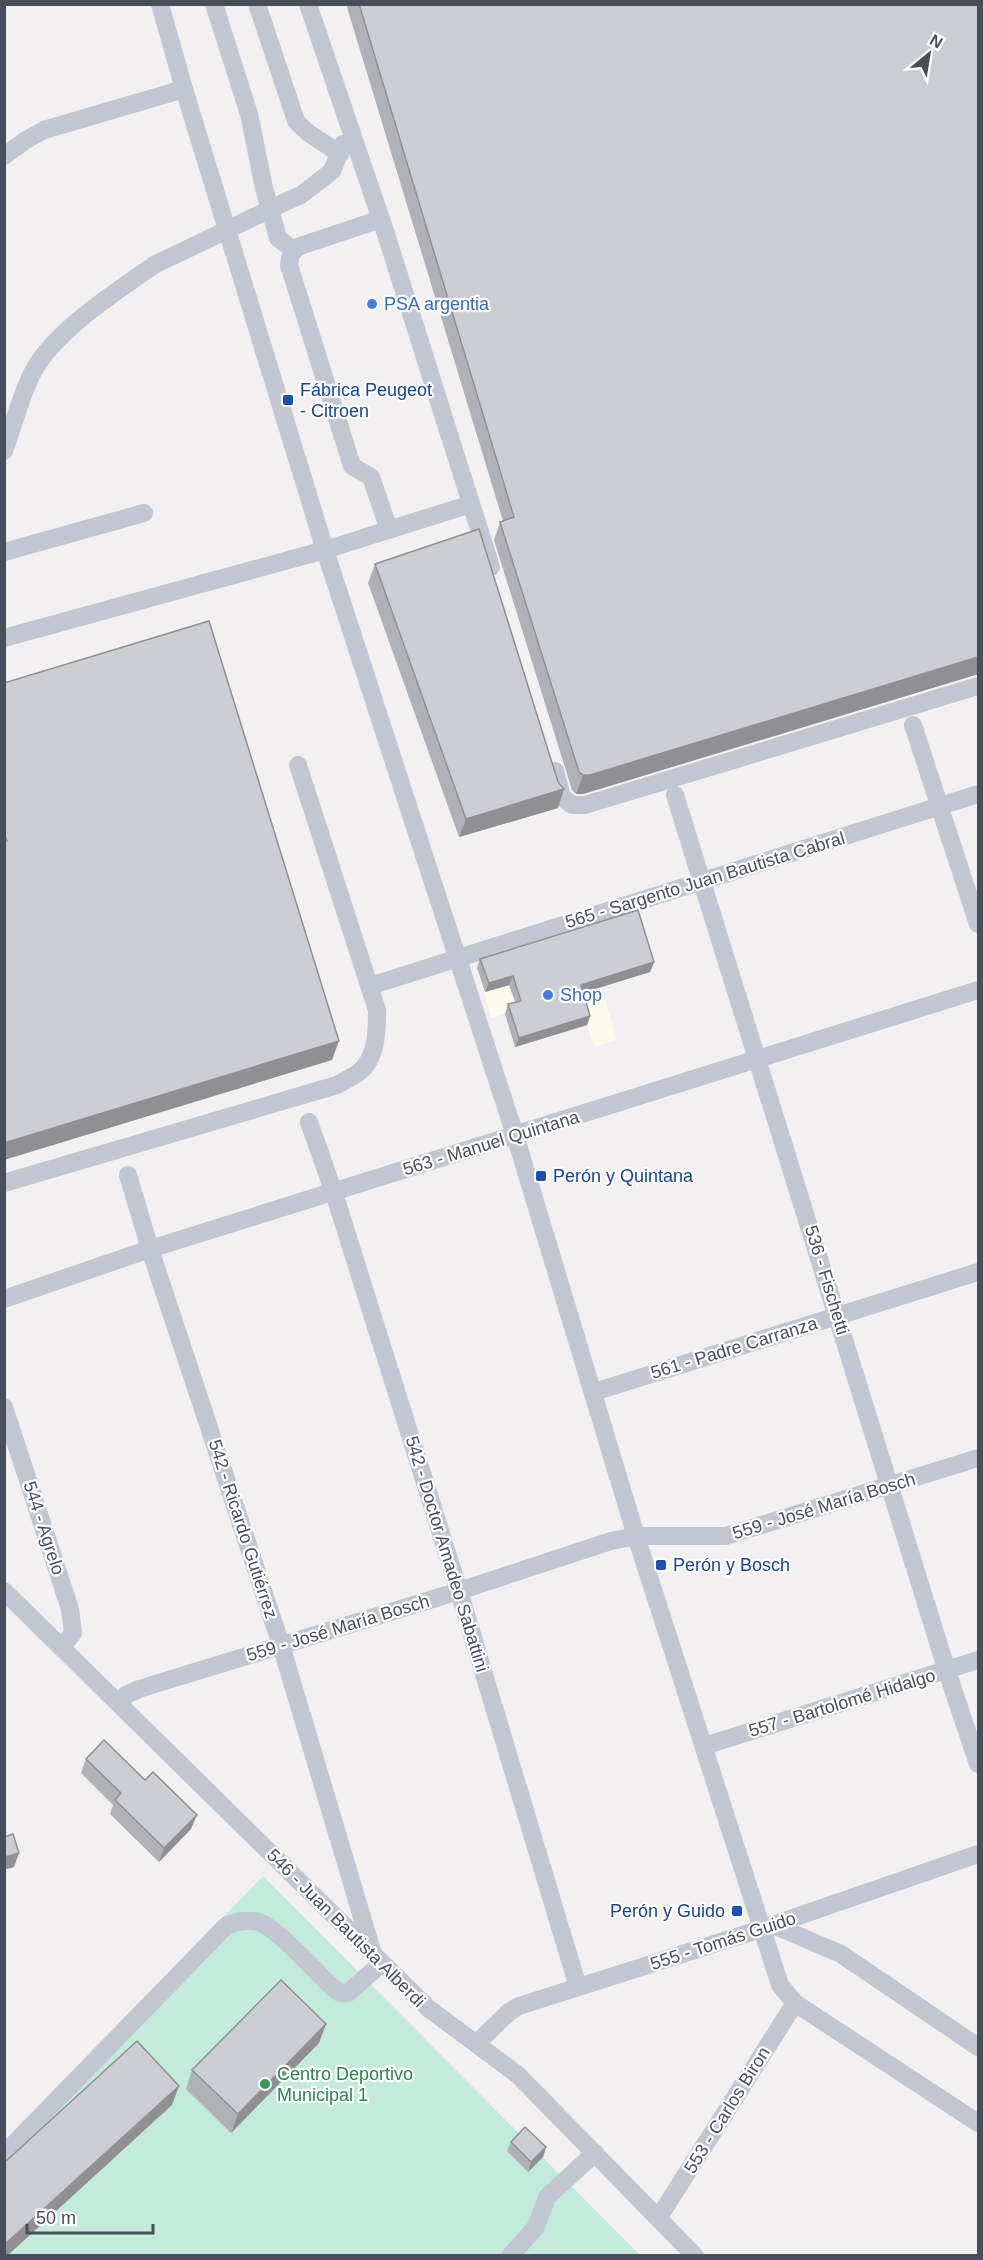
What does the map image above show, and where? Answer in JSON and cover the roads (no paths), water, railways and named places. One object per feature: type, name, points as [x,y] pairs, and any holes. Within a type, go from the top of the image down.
[{"type":"street","points":[[160,4],[325,550],[515,1135],[636,1536],[704,1746],[767,1927],[780,1985],[795,2003],[978,2123]]},
{"type":"street","points":[[214,4],[249,114],[264,188],[278,238],[293,250]]},
{"type":"street","points":[[257,4],[296,122],[339,154]]},
{"type":"street","points":[[308,4],[381,219],[496,583]]},
{"type":"street","points":[[4,156],[44,130],[184,89]]},
{"type":"street","points":[[4,451],[30,379],[49,349],[69,330],[154,265],[301,195],[332,171],[348,125]]},
{"type":"street","points":[[381,219],[300,246],[293,250],[289,257],[289,265],[352,466],[370,477],[389,530]]},
{"type":"street","points":[[4,638],[325,550],[471,504]]},
{"type":"street","points":[[4,552],[144,513]]},
{"type":"street","points":[[548,752],[562,797],[572,805],[585,805],[978,686]]},
{"type":"street","points":[[913,725],[946,804],[978,924]]},
{"type":"street","points":[[4,1184],[337,1085],[360,1071],[372,1054],[377,1031],[377,1010],[298,765]]},
{"type":"street","name":"565 - Sargento Juan Bautista Cabral","points":[[370,986],[978,794]]},
{"type":"street","name":"536 - Fischetti","points":[[675,795],[947,1671],[978,1764]]},
{"type":"street","name":"563 - Manuel Quintana","points":[[4,1299],[150,1249],[978,990]]},
{"type":"street","name":"542 - Doctor Amadeo Sabattini","points":[[309,1122],[334,1193],[459,1591],[578,1987]]},
{"type":"street","name":"542 - Ricardo Gutiérrez","points":[[128,1174],[150,1249],[281,1645],[378,1959]]},
{"type":"street","name":"561 - Padre Carranza","points":[[594,1392],[978,1272]]},
{"type":"street","name":"544 - Agrelo","points":[[4,1407],[70,1609],[73,1633],[62,1647]]},
{"type":"street","name":"559 - José María Bosch","points":[[118,1703],[126,1695],[139,1689],[459,1591],[611,1541],[636,1536],[726,1536],[978,1458]]},
{"type":"street","name":"546 - Juan Bautista Alberdi","points":[[4,1590],[428,2008],[518,2074],[695,2256]]},
{"type":"street","name":"557 - Bartolomé Hidalgo","points":[[704,1746],[978,1660]]},
{"type":"street","name":"555 - Tomás Guido","points":[[477,2043],[509,2012],[519,2006],[767,1927],[978,1854]]},
{"type":"street","points":[[4,2154],[227,1925],[242,1920],[259,1922],[274,1931],[332,1988],[340,1993],[348,1993],[378,1959]]},
{"type":"street","points":[[767,1927],[841,1954],[978,2047]]},
{"type":"street","name":"553 - Carlos Biron","points":[[659,2217],[795,2003]]},
{"type":"street","points":[[510,2256],[536,2227],[547,2197],[595,2153]]},
{"type":"place","name":"PSA argentia","points":[[372,304]]},
{"type":"place","name":"Fábrica Peugeot - Citroen","points":[[288,400]]},
{"type":"place","name":"Shop","points":[[548,995]]},
{"type":"place","name":"Perón y Quintana","points":[[541,1176]]},
{"type":"place","name":"Perón y Bosch","points":[[661,1565]]},
{"type":"place","name":"Perón y Guido","points":[[737,1911]]},
{"type":"place","name":"Centro Deportivo Municipal 1","points":[[265,2084]]}]
